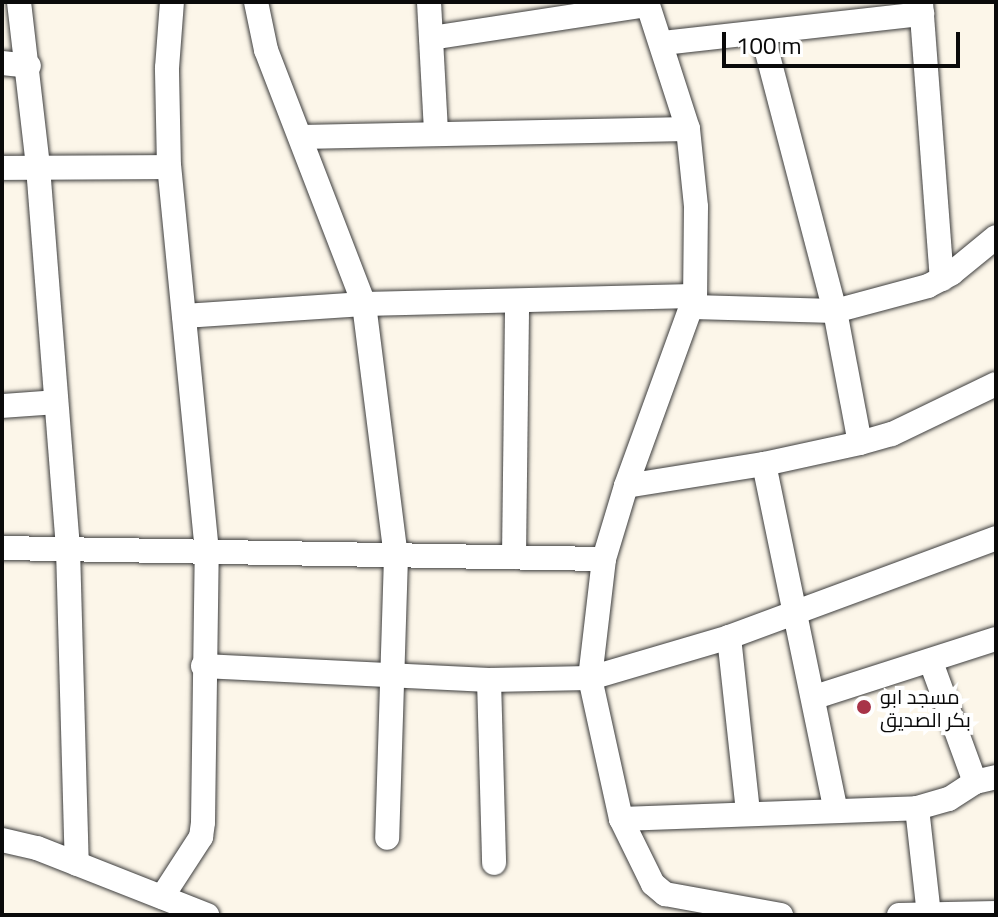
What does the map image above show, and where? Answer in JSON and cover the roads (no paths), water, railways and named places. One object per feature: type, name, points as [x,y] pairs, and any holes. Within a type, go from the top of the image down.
[{"type":"street","points":[[19,2],[29,66],[68,549],[77,864]]},
{"type":"street","points":[[162,897],[201,837],[207,552],[169,167],[167,68],[172,2]]},
{"type":"street","points":[[256,2],[266,50],[364,304],[396,557],[395,676],[387,838]]},
{"type":"street","points":[[429,2],[436,131]]},
{"type":"street","points":[[431,38],[647,3],[663,43],[688,129],[696,207],[694,302],[626,486],[604,559],[590,678],[621,819],[645,873],[665,894],[781,915]]},
{"type":"street","points":[[663,43],[762,33],[921,8],[942,279]]},
{"type":"street","points":[[762,33],[835,311],[860,443]]},
{"type":"street","points":[[2,63],[29,66]]},
{"type":"street","points":[[301,137],[436,131],[688,129]]},
{"type":"street","points":[[2,168],[169,167]]},
{"type":"street","points":[[184,316],[364,304],[517,302],[694,302],[835,311],[942,279],[996,237]]},
{"type":"street","points":[[514,557],[517,302]]},
{"type":"street","points":[[626,486],[764,464],[860,443],[892,434],[996,384]]},
{"type":"street","points":[[2,406],[56,402]]},
{"type":"street","points":[[764,464],[815,697],[836,811]]},
{"type":"street","points":[[203,666],[489,680],[590,678],[729,637],[996,538]]},
{"type":"street","points":[[2,548],[604,559]]},
{"type":"street","points":[[729,637],[748,813]]},
{"type":"street","points":[[815,697],[996,639]]},
{"type":"street","points":[[621,819],[917,808],[949,799],[985,779],[931,662]]},
{"type":"street","points":[[489,680],[494,863]]},
{"type":"street","points":[[917,808],[929,914]]},
{"type":"street","points":[[2,840],[37,848],[207,915]]},
{"type":"street","points":[[899,915],[996,913]]},
{"type":"place","name":"مسجد ابو بكر الصديق","points":[[864,707]]}]
